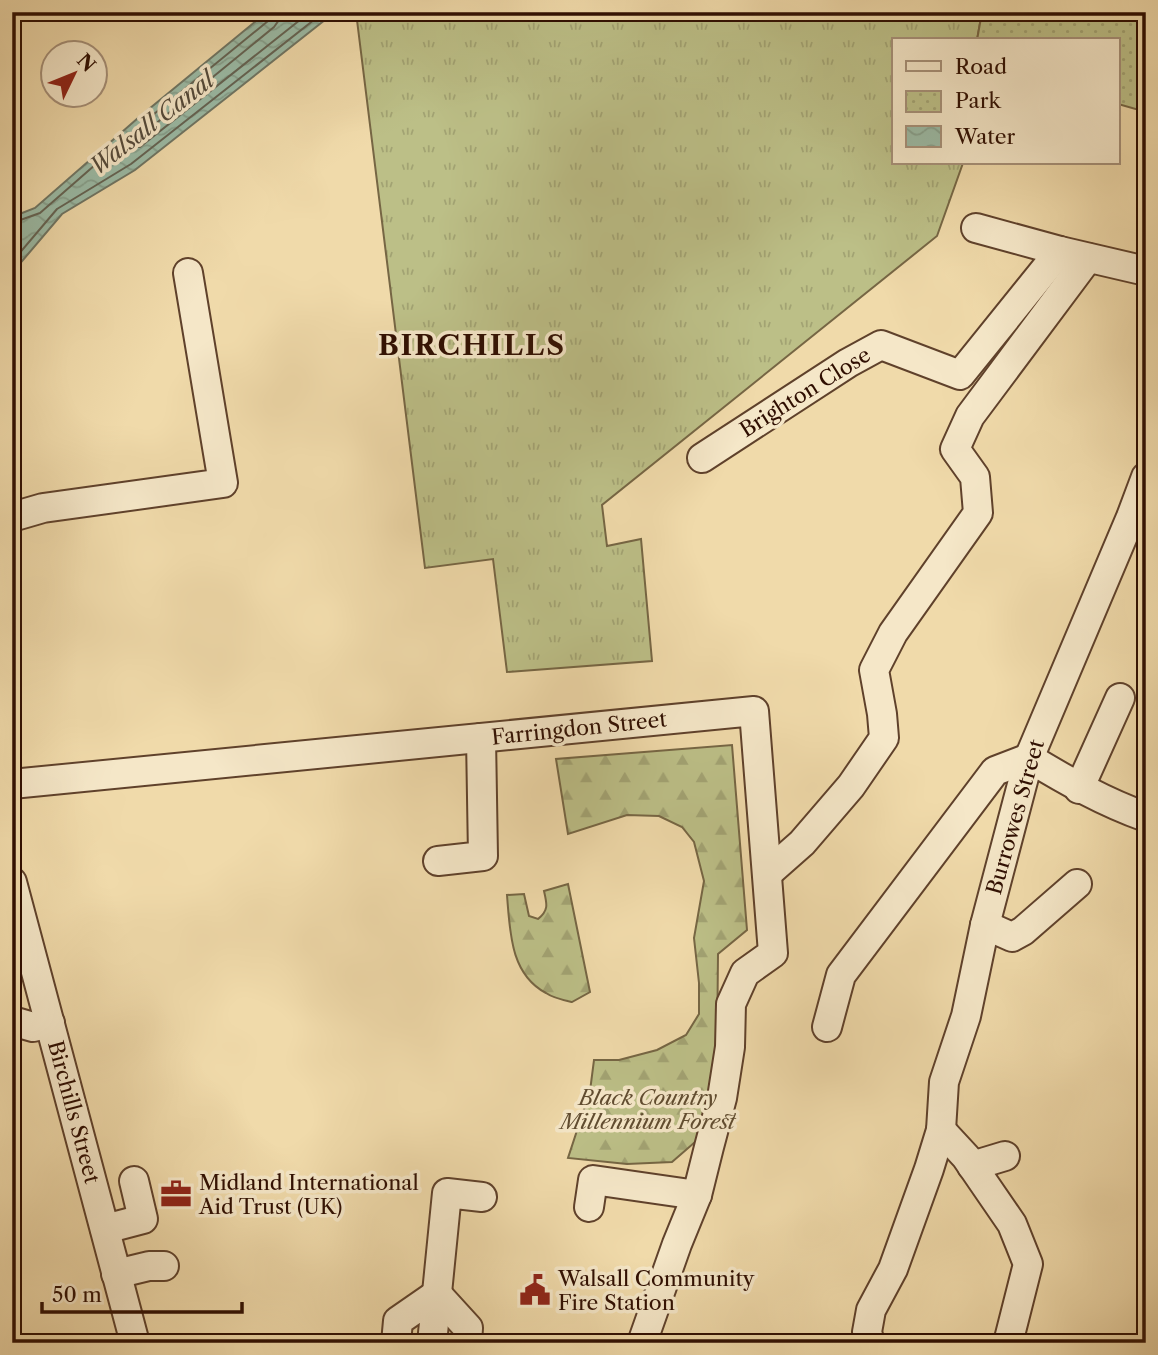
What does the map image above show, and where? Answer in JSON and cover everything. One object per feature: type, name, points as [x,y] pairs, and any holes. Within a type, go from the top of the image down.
[{"type":"street","points":[[976,228],[1146,271]]},
{"type":"street","name":"Brighton Close","points":[[702,458],[848,363],[881,345],[960,375],[1060,251]]},
{"type":"street","points":[[768,873],[802,843],[851,786],[884,738],[874,670],[893,633],[978,513],[975,477],[955,449],[970,416],[1088,258]]},
{"type":"street","points":[[12,517],[43,508],[223,483],[188,274]]},
{"type":"street","name":"Burrowes Street","points":[[870,1343],[867,1332],[870,1310],[893,1269],[941,1130],[944,1082],[966,1016],[985,925],[1028,758],[1138,520],[1146,477]]},
{"type":"street","points":[[1079,789],[1120,698]]},
{"type":"street","name":"Farringdon Street","points":[[12,783],[754,711],[773,953],[745,973],[731,1004],[730,1047],[724,1086],[697,1195]]},
{"type":"street","points":[[438,861],[483,856],[481,738]]},
{"type":"street","points":[[827,1027],[841,975],[995,771],[1028,758],[1079,789],[1119,808],[1146,817]]},
{"type":"street","name":"Birchills Street","points":[[12,882],[135,1343]]},
{"type":"street","points":[[985,925],[1012,937],[1023,931],[1077,884]]},
{"type":"street","points":[[12,1021],[33,1027],[50,1023]]},
{"type":"street","points":[[941,1130],[972,1166],[1012,1224],[1028,1264],[1008,1343]]},
{"type":"street","points":[[972,1166],[1005,1156]]},
{"type":"street","points":[[589,1207],[593,1180],[697,1195],[642,1343]]},
{"type":"street","points":[[105,1228],[142,1219],[134,1181]]},
{"type":"street","points":[[432,1343],[447,1193],[481,1198]]},
{"type":"street","points":[[116,1273],[149,1266],[164,1266]]},
{"type":"street","points":[[396,1343],[398,1321],[436,1294]]},
{"type":"street","points":[[415,1343],[417,1323],[436,1294]]},
{"type":"street","points":[[436,1294],[452,1327],[450,1343]]},
{"type":"street","points":[[436,1294],[468,1328],[467,1343]]},
{"type":"green space","points":[[356,12],[982,12],[977,38],[892,38],[892,164],[963,164],[937,236],[602,505],[607,546],[641,539],[652,661],[507,672],[493,559],[425,568]]},
{"type":"green space","points":[[982,12],[1146,12],[1146,112],[1120,105],[1120,38],[977,38]]},
{"type":"green space","name":"Black Country Millennium Forest","points":[[732,745],[747,930],[718,954],[717,1054],[702,1136],[672,1162],[627,1164],[568,1158],[590,1091],[594,1060],[619,1060],[657,1050],[686,1035],[699,1014],[694,938],[704,881],[694,842],[682,827],[659,816],[627,815],[568,834],[556,759]]},
{"type":"green space","points":[[568,884],[590,992],[572,1002],[549,995],[525,975],[511,937],[507,895],[524,894],[529,916],[538,919],[546,906],[544,891]]},
{"type":"water","name":"Walsall Canal","points":[[267,12],[335,12],[135,170],[62,214],[12,273],[12,217],[35,208],[138,118]]},
{"type":"place","name":"Midland International Aid Trust (UK)","points":[[176,1194]]},
{"type":"place","name":"Walsall Community Fire Station","points":[[535,1290]]},
{"type":"district","name":"BIRCHILLS","points":[[472,345]]}]
